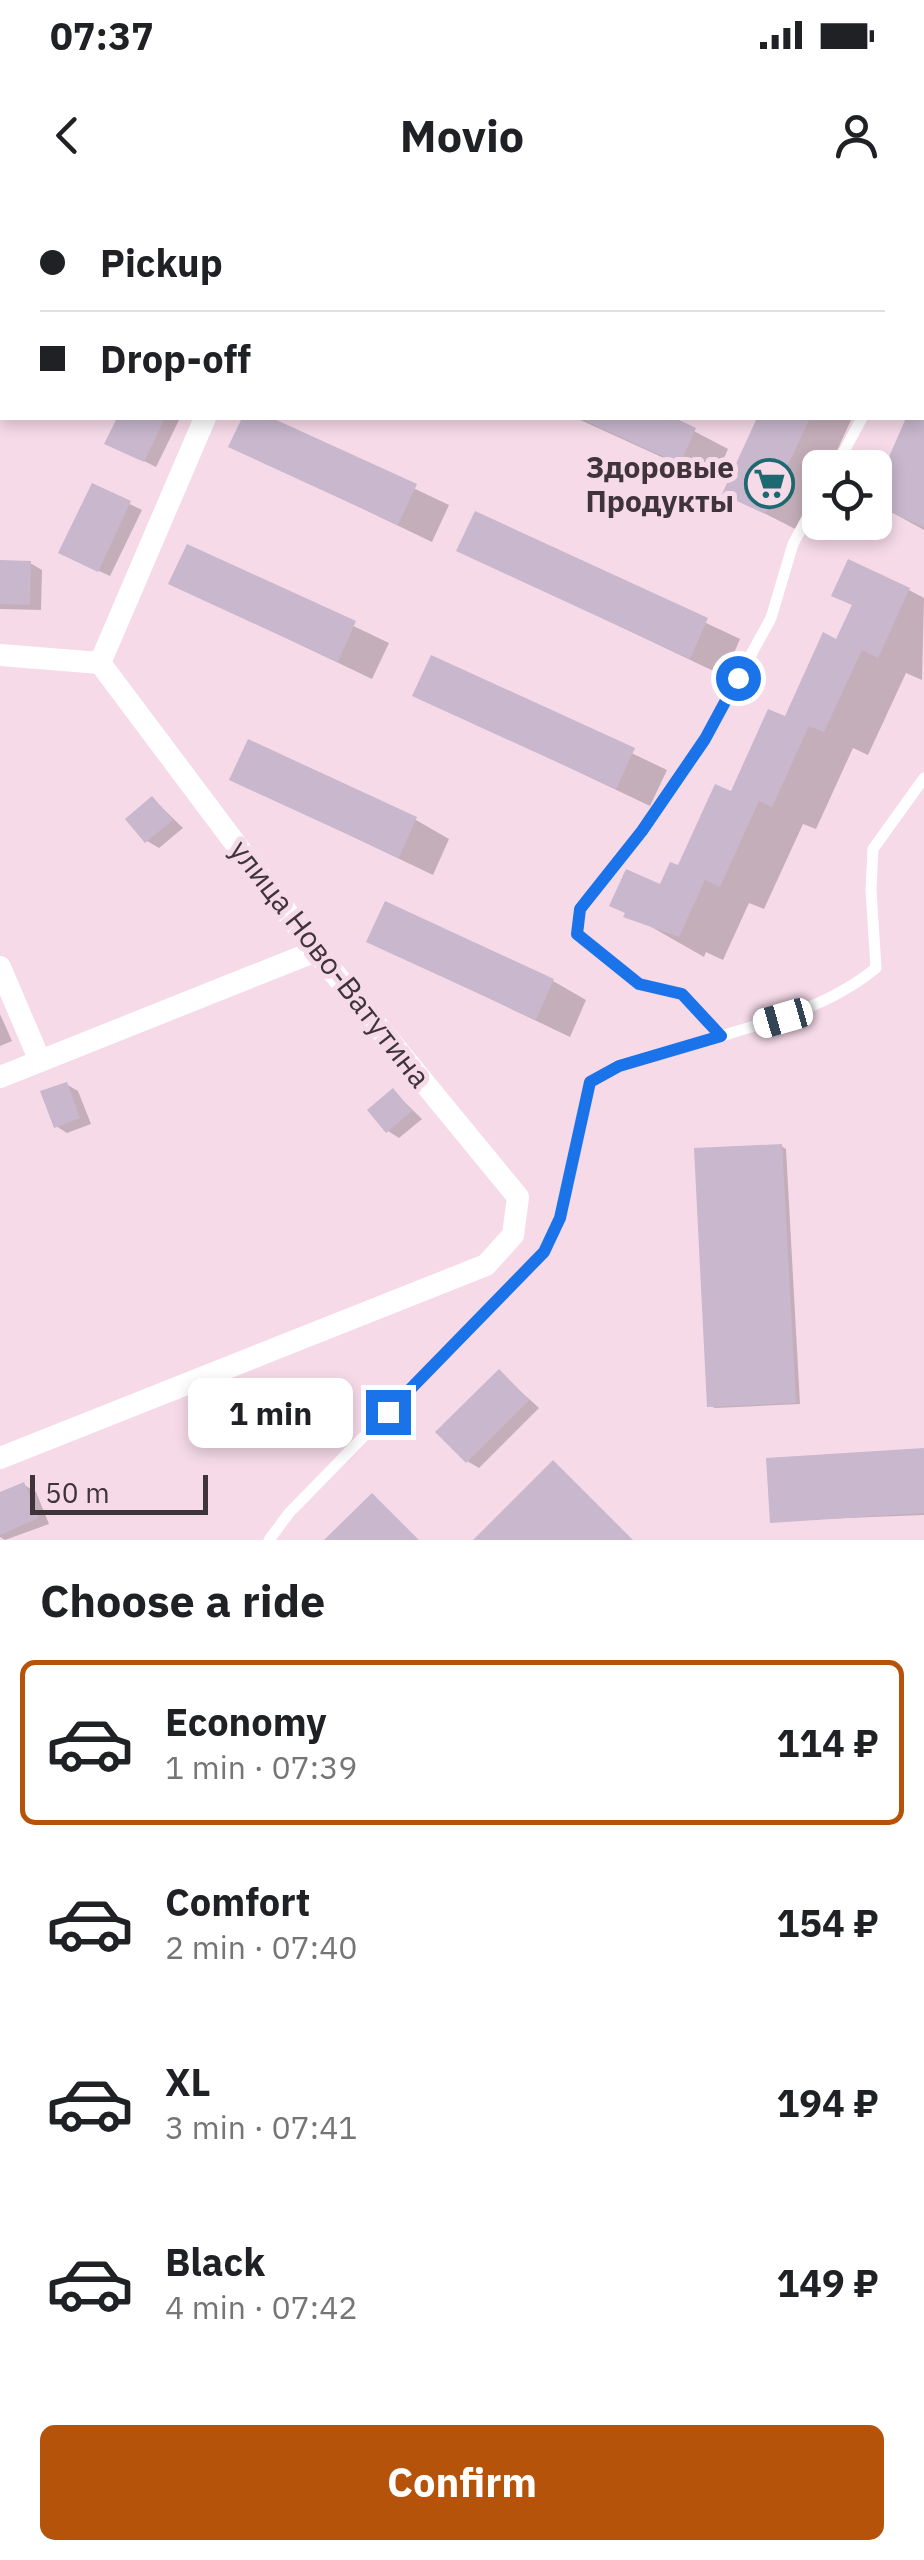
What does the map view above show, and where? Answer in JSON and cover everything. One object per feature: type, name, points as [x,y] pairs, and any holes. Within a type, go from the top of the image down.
[{"type":"street","points":[[0,655],[100,663],[204,420]]},
{"type":"street","name":"улица Ново-Ватутина","points":[[0,1458],[486,1265],[513,1236],[518,1197],[316,951],[100,663]]},
{"type":"street","points":[[0,1077],[316,951]]},
{"type":"street","points":[[0,967],[40,1061]]},
{"type":"lane","points":[[845,450],[861,420]]},
{"type":"lane","points":[[721,1036],[682,994],[639,984],[577,934],[580,909],[642,831],[705,739],[772,618],[793,544],[802,527]]},
{"type":"lane","points":[[269,1540],[299,1502],[544,1252],[560,1218],[590,1082],[619,1066],[783,1018],[849,990],[876,968],[870,890],[873,849],[924,778]]},
{"type":"building","points":[[116,420],[164,420],[144,462],[104,444]]},
{"type":"building","points":[[241,420],[276,420],[417,484],[398,525],[228,447]]},
{"type":"building","points":[[583,420],[679,420],[696,428],[680,464]]},
{"type":"building","points":[[756,420],[809,420],[765,514],[722,494]]},
{"type":"building","points":[[905,420],[924,420],[924,527],[892,513],[892,450]]},
{"type":"building","points":[[92,483],[131,501],[98,572],[58,553]]},
{"type":"building","points":[[475,511],[708,618],[690,659],[456,551]]},
{"type":"building","points":[[187,544],[356,621],[338,662],[168,584]]},
{"type":"building","points":[[848,559],[910,588],[878,658],[862,650],[824,732],[809,726],[772,807],[759,801],[720,887],[705,880],[679,937],[623,917],[625,913],[609,906],[626,869],[660,884],[670,862],[678,865],[715,784],[731,791],[768,709],[785,716],[823,632],[836,639],[852,605],[831,596]]},
{"type":"building","points":[[0,560],[31,561],[30,605],[0,604]]},
{"type":"building","points":[[431,655],[635,748],[616,789],[412,696]]},
{"type":"building","points":[[248,739],[417,817],[399,858],[229,780]]},
{"type":"building","points":[[152,796],[173,820],[145,843],[125,819]]},
{"type":"building","points":[[385,901],[554,979],[536,1020],[366,942]]},
{"type":"building","points":[[67,1082],[80,1118],[54,1128],[40,1091]]},
{"type":"building","points":[[393,1088],[412,1111],[386,1133],[367,1110]]},
{"type":"building","points":[[782,1144],[796,1403],[707,1407],[694,1148]]},
{"type":"building","points":[[499,1369],[529,1400],[466,1463],[435,1432]]},
{"type":"building","points":[[924,1448],[924,1513],[770,1523],[766,1458]]},
{"type":"building","points":[[553,1460],[633,1540],[473,1540]]},
{"type":"building","points":[[24,1482],[39,1518],[0,1535],[0,1492]]},
{"type":"building","points":[[372,1493],[419,1540],[324,1540]]},
{"type":"place","name":"Здоровые Продукты","points":[[769,483]]},
{"type":"route","points":[[388,1412],[544,1252],[560,1218],[572,1174],[590,1082],[619,1066],[721,1036],[682,994],[639,984],[577,934],[580,909],[642,831],[705,739],[738,678]]}]
